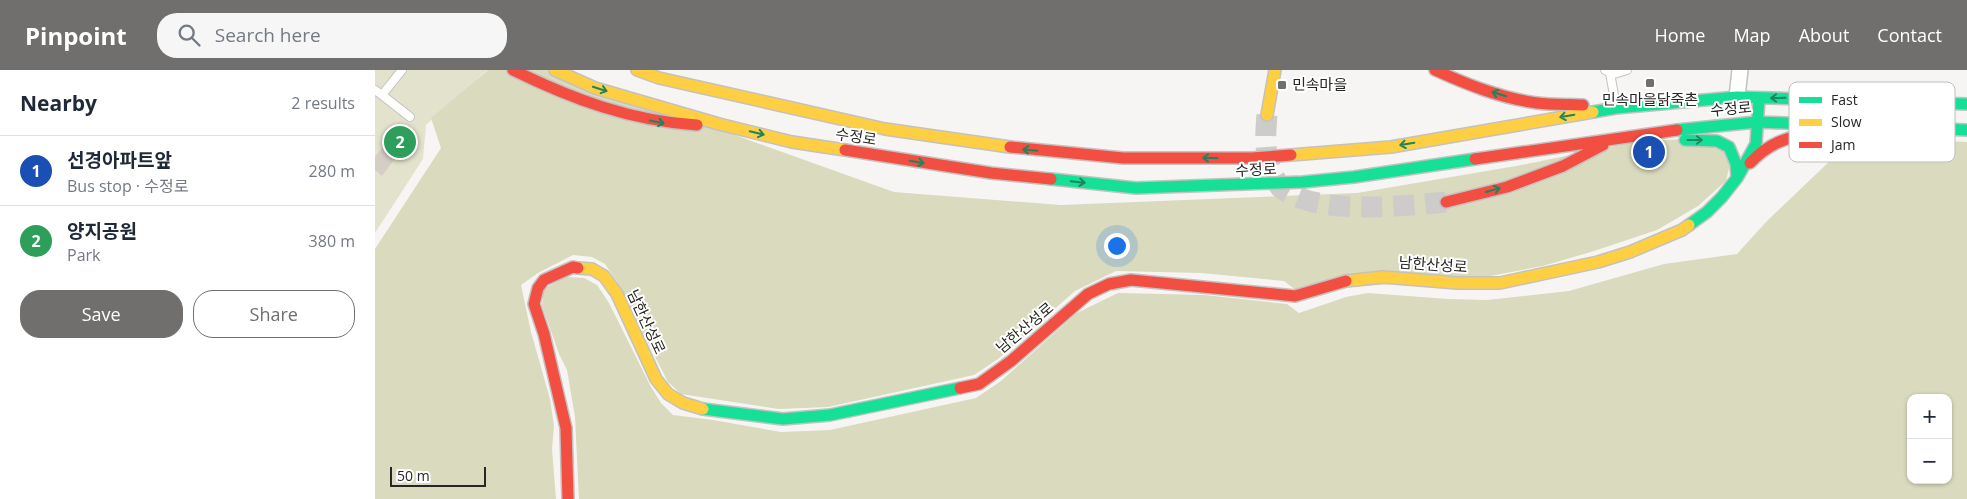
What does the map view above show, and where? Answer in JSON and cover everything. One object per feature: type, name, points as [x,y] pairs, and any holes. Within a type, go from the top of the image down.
[{"type":"main road","points":[[513,70],[556,91],[621,115],[668,125],[729,126]]},
{"type":"main road","name":"수정로","points":[[555,70],[595,88],[792,142],[991,173],[1136,188],[1303,182],[1354,177],[1700,127],[1757,122],[1789,123]]},
{"type":"main road","name":"수정로","points":[[637,70],[659,78],[885,129],[995,146],[1123,158],[1253,158],[1391,147],[1616,108],[1737,97],[1789,98]]},
{"type":"main road","points":[[1267,115],[1275,70]]},
{"type":"main road","points":[[1435,70],[1456,81],[1509,97],[1537,103],[1616,108]]},
{"type":"main road","points":[[1737,97],[1738,124]]},
{"type":"main road","name":"남한산성로","points":[[567,499],[566,428],[544,334],[533,304],[538,288],[544,280],[573,267],[592,269],[604,276],[617,294],[656,380],[668,394],[683,403],[700,409],[783,419],[830,416],[979,384],[1011,361],[1088,294],[1109,284],[1131,280],[1295,296],[1347,281],[1383,276],[1457,283],[1500,282],[1538,276],[1598,262],[1630,252],[1682,230],[1707,212],[1737,178],[1756,144],[1759,99]]},
{"type":"main road","points":[[1647,136],[1705,140],[1728,144],[1736,158],[1737,178]]},
{"type":"main road","points":[[1737,178],[1761,150],[1789,136]]},
{"type":"main road","points":[[1446,202],[1507,186],[1563,166],[1616,138]]},
{"type":"street","points":[[1737,97],[1739,70]]},
{"type":"lane","points":[[382,95],[402,70]]},
{"type":"lane","points":[[1607,71],[1614,74],[1627,70]]},
{"type":"lane","points":[[1607,71],[1616,108]]},
{"type":"lane","points":[[375,90],[410,118]]},
{"type":"green space","points":[[375,70],[487,70],[426,125],[423,159],[375,233]]},
{"type":"green space","points":[[488,70],[563,70],[598,86],[894,192],[1061,205],[1357,193],[1516,166],[1640,141],[1711,138],[1733,151],[1726,181],[1698,206],[1657,230],[1543,266],[1485,277],[1297,291],[1284,281],[1201,273],[1116,271],[1075,291],[998,359],[974,375],[828,407],[779,409],[681,394],[668,382],[617,282],[605,264],[592,257],[573,255],[538,273],[521,285],[531,332],[550,399],[554,426],[552,449],[556,499],[375,499],[375,249],[441,148],[431,118]]},
{"type":"green space","points":[[1955,141],[1967,142],[1967,499],[579,499],[575,417],[567,370],[559,354],[542,305],[544,289],[566,277],[584,278],[597,285],[609,303],[651,387],[661,403],[673,415],[781,432],[830,430],[976,398],[1001,381],[1077,313],[1118,293],[1204,295],[1287,304],[1299,313],[1346,297],[1368,293],[1487,300],[1569,291],[1664,264],[1737,254],[1767,221],[1829,162],[1955,162]]},
{"type":"building","points":[[389,139],[402,149],[382,176],[375,170],[375,157]]},
{"type":"tunnel","points":[[1267,115],[1266,148],[1271,170],[1278,185],[1297,197],[1316,203],[1361,207],[1446,202]]},
{"type":"traffic: fast","points":[[1593,112],[1616,108],[1737,97],[1789,99]]},
{"type":"traffic: fast","points":[[1689,225],[1707,212],[1722,197],[1737,178],[1756,144],[1759,99]]},
{"type":"traffic: fast","points":[[1955,104],[1967,104]]},
{"type":"traffic: fast","points":[[1677,130],[1757,122],[1789,123]]},
{"type":"traffic: fast","points":[[1955,130],[1967,130]]},
{"type":"traffic: fast","points":[[1685,140],[1717,141],[1729,147],[1736,164],[1737,178]]},
{"type":"traffic: fast","points":[[1051,179],[1136,188],[1303,182],[1354,177],[1475,159]]},
{"type":"traffic: fast","points":[[703,409],[783,419],[830,415],[960,388]]},
{"type":"traffic: slow","points":[[555,70],[595,88],[719,124],[792,142],[845,150]]},
{"type":"traffic: slow","points":[[637,70],[659,78],[885,129],[1010,147]]},
{"type":"traffic: slow","points":[[1267,115],[1275,70]]},
{"type":"traffic: slow","points":[[1291,155],[1391,147],[1593,112]]},
{"type":"traffic: slow","points":[[1346,281],[1383,277],[1457,283],[1500,283],[1598,262],[1630,252],[1682,230],[1689,225]]},
{"type":"traffic: slow","points":[[578,268],[592,269],[604,276],[617,294],[656,379],[668,394],[683,403],[703,409]]},
{"type":"traffic: jam","points":[[513,70],[557,90],[602,107],[649,119],[697,125]]},
{"type":"traffic: jam","points":[[1435,70],[1472,86],[1511,98],[1543,104],[1583,105]]},
{"type":"traffic: jam","points":[[1475,159],[1677,130]]},
{"type":"traffic: jam","points":[[1750,163],[1771,146],[1789,138]]},
{"type":"traffic: jam","points":[[1446,202],[1507,187],[1563,166],[1603,145]]},
{"type":"traffic: jam","points":[[1010,147],[1123,158],[1252,158],[1291,155]]},
{"type":"traffic: jam","points":[[845,150],[991,173],[1051,179]]},
{"type":"traffic: jam","points":[[568,499],[566,428],[544,334],[534,304],[538,288],[544,280],[573,267],[578,268]]},
{"type":"traffic: jam","points":[[960,388],[979,384],[1011,361],[1088,294],[1109,284],[1131,280],[1295,296],[1346,281]]},
{"type":"place","name":"민속마을닭죽촌","points":[[1650,83]]},
{"type":"place","name":"민속마을","points":[[1282,85]]},
{"type":"place","name":"양지공원","points":[[400,142]]},
{"type":"place","name":"선경아파트앞","points":[[1649,152]]}]
